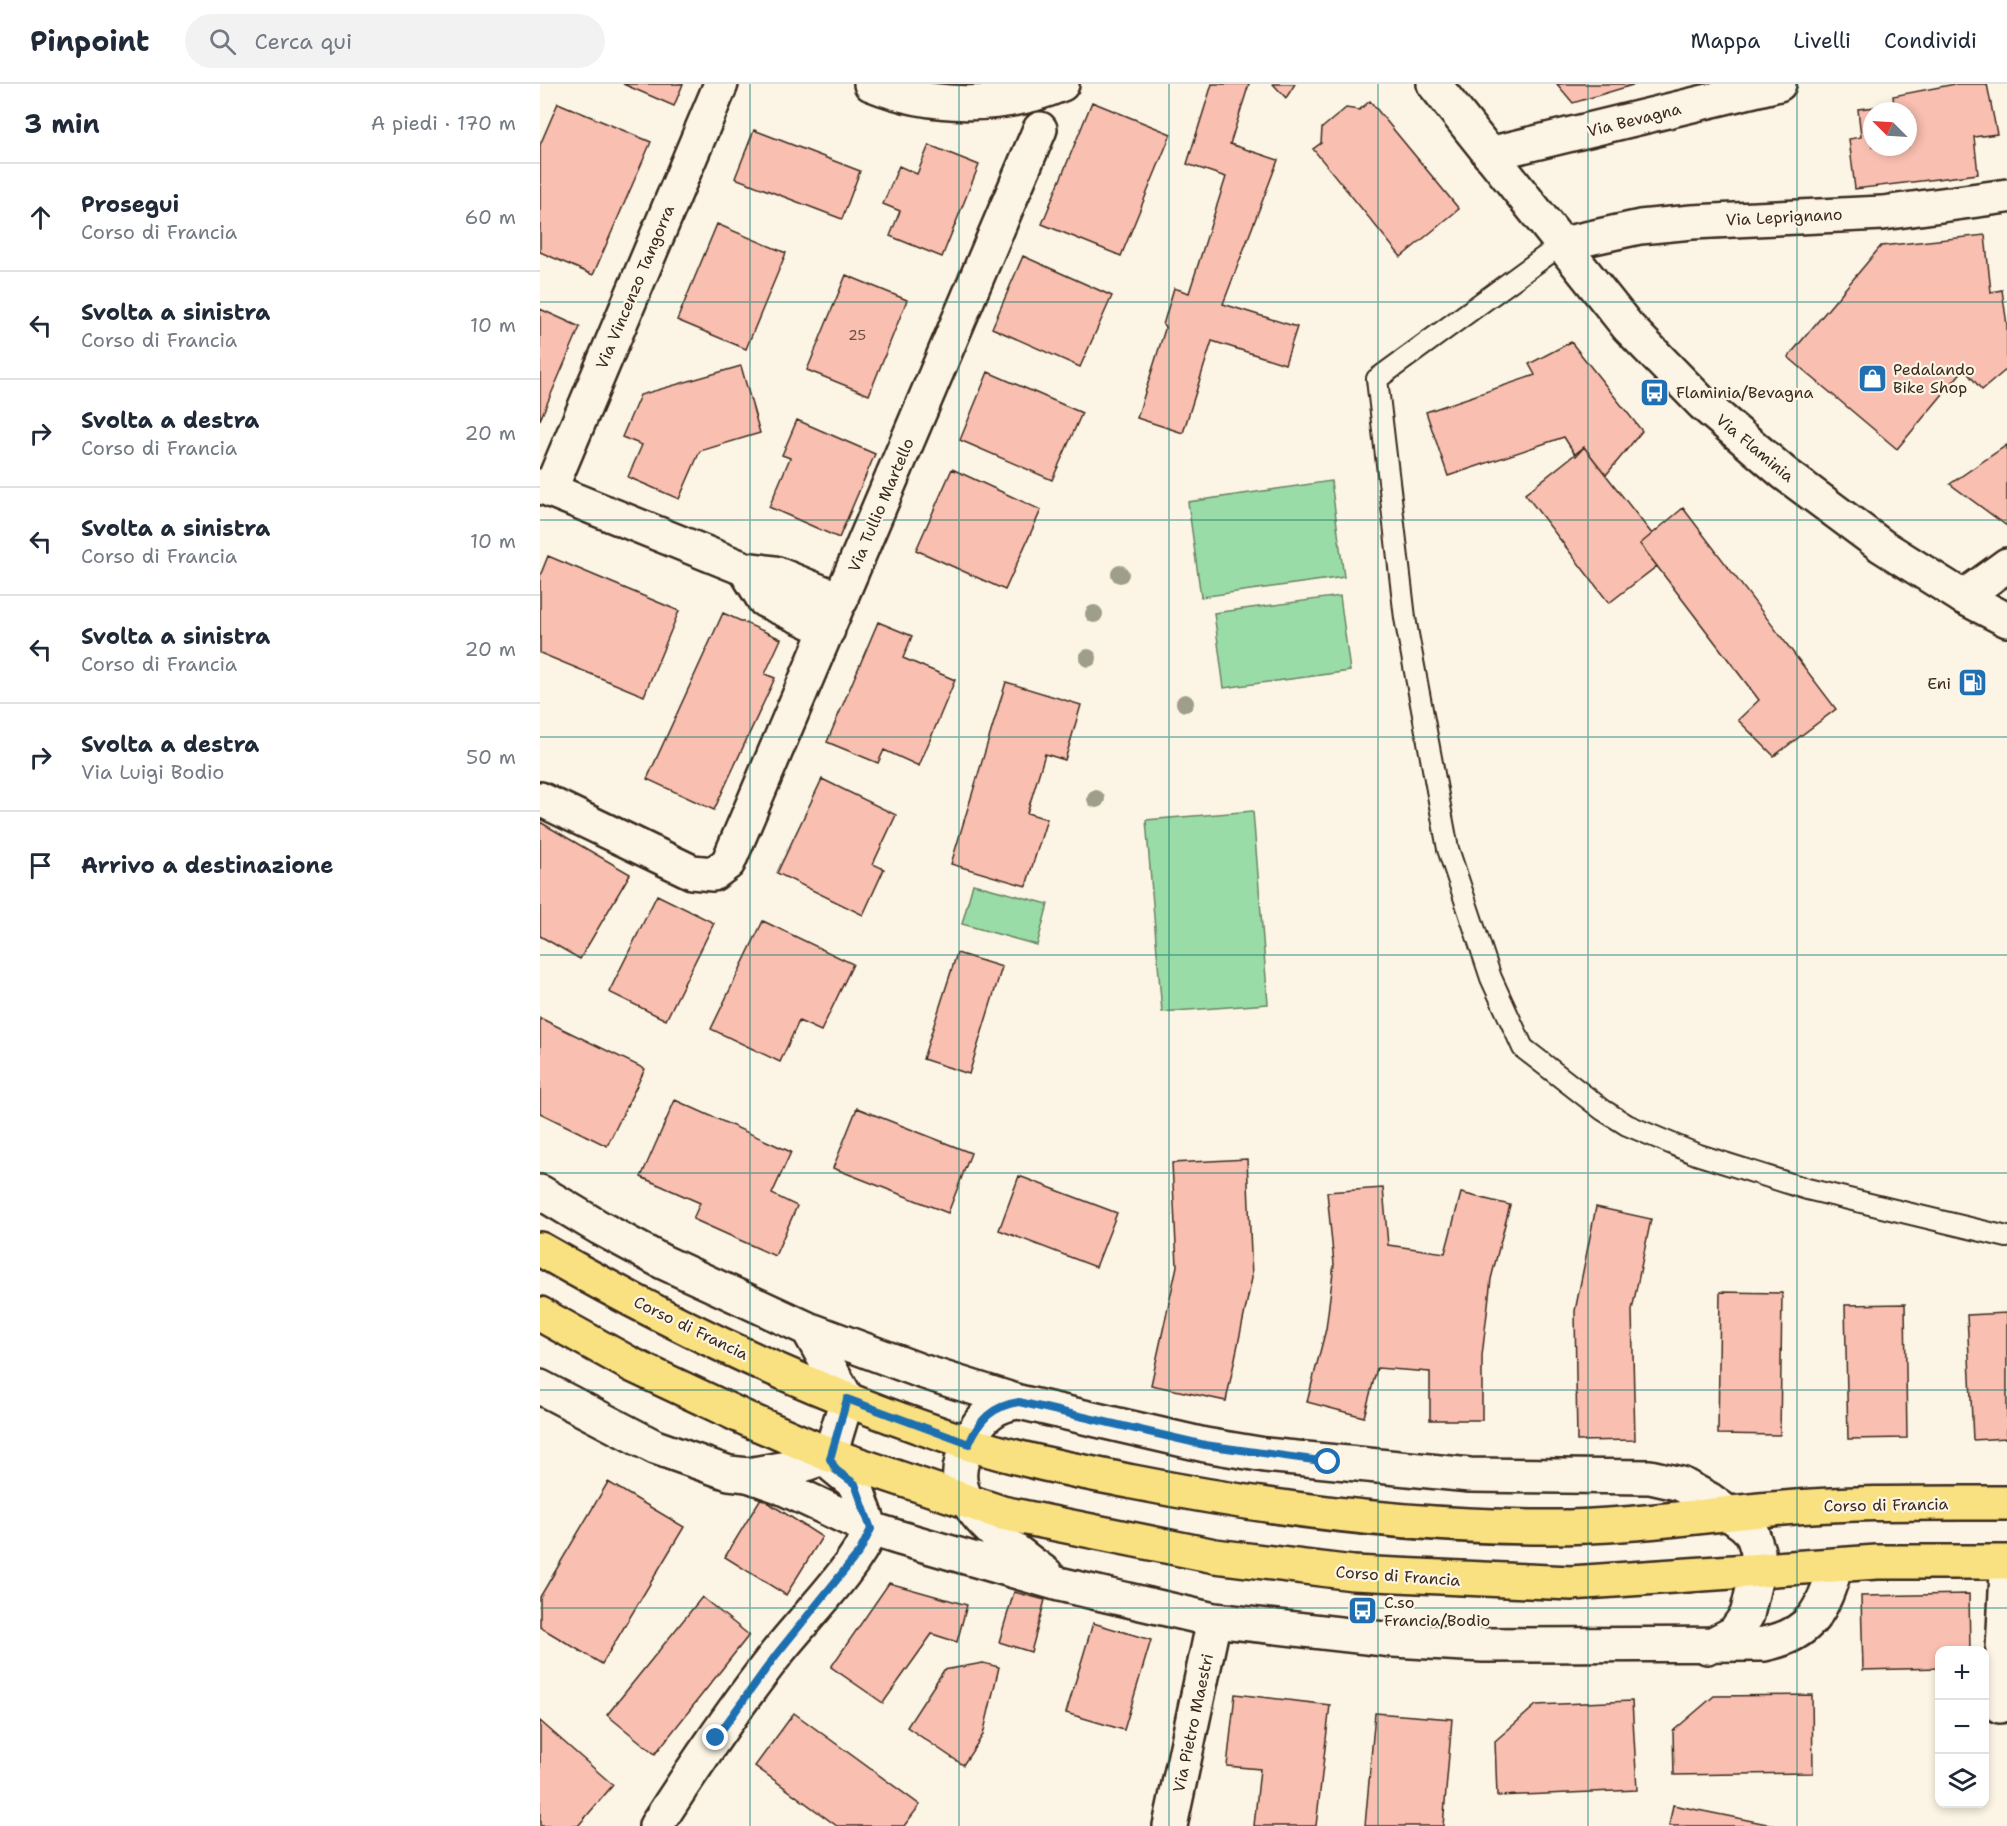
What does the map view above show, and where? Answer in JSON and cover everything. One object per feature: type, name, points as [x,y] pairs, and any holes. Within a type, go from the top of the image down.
[{"type":"main road","name":"Corso di Francia","points":[[540,1249],[632,1300],[847,1399],[969,1444],[1012,1457],[1184,1492],[1268,1506],[1353,1515],[1544,1527],[1630,1524],[1770,1509],[1886,1504],[2007,1503]]},
{"type":"main road","name":"Corso di Francia","points":[[540,1314],[632,1365],[749,1420],[831,1455],[966,1501],[1002,1513],[1141,1542],[1285,1567],[1353,1573],[1571,1584],[1916,1561],[2007,1562]]},
{"type":"street","name":"Via Vincenzo Tangorra","points":[[545,488],[721,84]]},
{"type":"street","points":[[871,84],[910,97],[985,102],[1022,96],[1062,84]]},
{"type":"street","name":"Via Flaminia","points":[[1434,84],[1628,327],[1703,404],[1835,512],[1908,563],[2007,620]]},
{"type":"street","name":"Via Bevagna","points":[[1489,154],[1779,84]]},
{"type":"street","name":"Via Tullio Martello","points":[[540,799],[692,872],[713,874],[728,863],[1040,129]]},
{"type":"street","name":"Via Leprignano","points":[[1562,244],[1640,227],[1692,222],[1883,213],[2007,196]]},
{"type":"street","points":[[545,488],[745,569],[776,573],[841,600]]},
{"type":"street","points":[[1964,597],[2007,565]]},
{"type":"street","points":[[745,569],[764,600],[828,630]]},
{"type":"street","points":[[540,1192],[663,1262],[808,1329],[921,1371],[1019,1402],[1205,1445],[1265,1455],[1470,1475],[1650,1477],[1681,1484],[1744,1525],[1754,1538],[1758,1551],[1753,1600],[1744,1621],[1734,1633],[1707,1647]]},
{"type":"street","points":[[656,1826],[735,1710],[860,1551],[871,1529],[855,1484],[833,1466],[831,1455],[847,1399],[808,1329]]},
{"type":"street","name":"Corso di Francia","points":[[540,1387],[655,1447],[714,1470],[748,1475],[779,1486],[871,1529],[1059,1584],[1214,1620],[1394,1640],[1461,1644],[1707,1647],[1764,1644],[1793,1636],[1808,1624],[1820,1609],[1836,1566]]},
{"type":"street","points":[[966,1501],[959,1472],[969,1444],[984,1416],[1003,1405],[1019,1402]]},
{"type":"street","name":"Corso di Francia","points":[[748,1475],[803,1465],[831,1455]]},
{"type":"street","name":"Corso di Francia","points":[[966,1501],[1016,1552],[1059,1584]]},
{"type":"street","points":[[2003,1706],[2007,1573]]},
{"type":"street","name":"Via Pietro Maestri","points":[[1170,1826],[1214,1620]]},
{"type":"lane","points":[[1562,244],[1377,379],[1406,618],[1448,849],[1491,978],[1523,1048],[1577,1092],[1627,1125],[1696,1154],[1807,1189],[2007,1237]]},
{"type":"green space","points":[[1331,481],[1344,577],[1201,597],[1188,502]]},
{"type":"green space","points":[[1340,596],[1350,671],[1224,688],[1214,613]]},
{"type":"green space","points":[[1253,811],[1268,1004],[1162,1012],[1146,820]]},
{"type":"green space","points":[[973,884],[1048,904],[1037,945],[962,924]]},
{"type":"building","points":[[623,84],[683,84],[674,106]]},
{"type":"building","points":[[1212,84],[1249,84],[1230,144],[1278,160],[1223,304],[1297,327],[1285,364],[1212,341],[1183,433],[1137,418],[1166,326],[1163,325],[1174,288],[1189,293],[1226,177],[1187,164]]},
{"type":"building","points":[[1273,84],[1295,84],[1286,98]]},
{"type":"building","points":[[1557,84],[1636,84],[1573,103]]},
{"type":"building","points":[[1955,84],[1987,84],[1997,134],[1974,137],[1978,174],[1855,189],[1849,139],[1861,137],[1858,109],[1863,108],[1863,156],[1917,156],[1917,102],[1894,102],[1893,96]]},
{"type":"building","points":[[1370,101],[1459,209],[1401,257],[1313,149],[1321,143],[1322,128],[1346,108],[1359,110]]},
{"type":"building","points":[[1092,102],[1171,134],[1121,256],[1042,224]]},
{"type":"building","points":[[558,103],[651,142],[593,275],[540,252],[540,145]]},
{"type":"building","points":[[754,130],[860,171],[842,219],[735,178]]},
{"type":"building","points":[[929,145],[979,165],[942,257],[890,236],[900,211],[883,204],[899,166],[917,174]]},
{"type":"building","points":[[717,224],[786,253],[746,349],[677,320]]},
{"type":"building","points":[[1985,235],[1991,292],[2002,290],[2007,325],[2007,369],[1982,390],[1964,369],[1897,449],[1788,357],[1881,246]]},
{"type":"building","points":[[1023,256],[1112,296],[1080,367],[992,328]]},
{"type":"building","points":[[846,275],[907,300],[869,395],[807,370]]},
{"type":"building","points":[[540,309],[580,327],[540,420]]},
{"type":"building","points":[[1571,342],[1642,431],[1606,475],[1584,447],[1576,456],[1564,437],[1448,476],[1426,412],[1535,375],[1529,364]]},
{"type":"building","points":[[741,366],[760,433],[700,451],[679,499],[628,477],[642,445],[622,437],[640,395]]},
{"type":"building","points":[[988,372],[1082,413],[1052,480],[960,440]]},
{"type":"building","points":[[797,420],[875,454],[839,538],[769,507],[790,458],[782,455]]},
{"type":"building","points":[[2007,445],[2007,526],[1950,484]]},
{"type":"building","points":[[1584,447],[1652,534],[1640,544],[1657,566],[1609,603],[1525,494]]},
{"type":"building","points":[[952,469],[1041,510],[1005,590],[916,550]]},
{"type":"building","points":[[1683,508],[1836,709],[1774,756],[1738,720],[1759,700],[1640,544]]},
{"type":"building","points":[[548,556],[679,611],[644,696],[540,653],[540,576]]},
{"type":"building","points":[[723,613],[781,639],[765,674],[775,678],[714,810],[647,779]]},
{"type":"building","points":[[878,622],[912,636],[903,658],[955,680],[919,766],[884,750],[878,763],[827,742]]},
{"type":"building","points":[[1006,682],[1081,705],[1065,760],[1045,754],[1027,813],[1047,819],[1026,886],[951,864]]},
{"type":"building","points":[[822,779],[896,815],[873,864],[884,869],[863,915],[777,873]]},
{"type":"building","points":[[540,822],[630,874],[580,959],[540,936]]},
{"type":"building","points":[[657,895],[714,923],[666,1020],[609,992]]},
{"type":"building","points":[[763,921],[853,964],[821,1031],[799,1021],[780,1062],[711,1029]]},
{"type":"building","points":[[957,953],[1002,967],[969,1074],[923,1059]]},
{"type":"building","points":[[540,1018],[645,1069],[607,1146],[540,1113]]},
{"type":"building","points":[[675,1100],[791,1152],[772,1194],[797,1206],[775,1256],[693,1219],[700,1203],[641,1177]]},
{"type":"building","points":[[857,1108],[971,1153],[948,1213],[833,1168]]},
{"type":"building","points":[[1247,1159],[1252,1278],[1226,1401],[1151,1385],[1177,1266],[1172,1163]]},
{"type":"building","points":[[1019,1176],[1117,1213],[1096,1267],[999,1230]]},
{"type":"building","points":[[1383,1188],[1388,1245],[1445,1253],[1461,1193],[1510,1205],[1491,1279],[1482,1356],[1482,1420],[1430,1420],[1430,1372],[1377,1368],[1364,1417],[1307,1402],[1326,1329],[1334,1264],[1327,1192]]},
{"type":"building","points":[[1596,1207],[1651,1219],[1632,1310],[1635,1440],[1577,1441],[1575,1311]]},
{"type":"building","points":[[1720,1292],[1782,1293],[1780,1435],[1718,1434]]},
{"type":"building","points":[[1905,1304],[1907,1438],[1848,1439],[1845,1305]]},
{"type":"building","points":[[2007,1313],[2007,1438],[1973,1440],[1967,1315]]},
{"type":"building","points":[[608,1482],[684,1527],[602,1664],[540,1627],[540,1597]]},
{"type":"building","points":[[761,1498],[822,1537],[786,1595],[725,1557]]},
{"type":"building","points":[[889,1583],[967,1605],[957,1642],[932,1634],[883,1703],[831,1667]]},
{"type":"building","points":[[1014,1592],[1045,1600],[1031,1652],[999,1642]]},
{"type":"building","points":[[1969,1594],[1970,1646],[1935,1646],[1935,1668],[1863,1670],[1861,1596]]},
{"type":"building","points":[[702,1597],[749,1635],[655,1754],[607,1715]]},
{"type":"building","points":[[1093,1623],[1151,1640],[1124,1730],[1066,1713]]},
{"type":"building","points":[[983,1663],[999,1667],[983,1735],[963,1765],[907,1727],[944,1670]]},
{"type":"building","points":[[1235,1694],[1330,1705],[1316,1826],[1254,1826],[1260,1769],[1227,1766]]},
{"type":"building","points":[[1812,1695],[1813,1773],[1674,1775],[1673,1731],[1714,1696]]},
{"type":"building","points":[[1632,1701],[1637,1790],[1497,1796],[1495,1741],[1536,1705]]},
{"type":"building","points":[[794,1713],[920,1805],[904,1826],[837,1826],[755,1766]]},
{"type":"building","points":[[1375,1713],[1452,1719],[1443,1826],[1365,1826]]},
{"type":"building","points":[[540,1721],[613,1785],[578,1826],[540,1826]]},
{"type":"building","points":[[1673,1805],[1777,1826],[1669,1826]]},
{"type":"place","name":"Pedalando Bike Shop","points":[[1872,378]]},
{"type":"place","name":"Flaminia/Bevagna","points":[[1655,392]]},
{"type":"place","name":"Eni","points":[[1972,683]]},
{"type":"place","name":"C.so Francia/Bodio","points":[[1363,1611]]},
{"type":"route","points":[[716,1738],[776,1655],[860,1551],[871,1529],[855,1484],[836,1470],[830,1459],[847,1399],[969,1444],[984,1416],[1003,1405],[1019,1402],[1205,1445],[1328,1462]]}]
